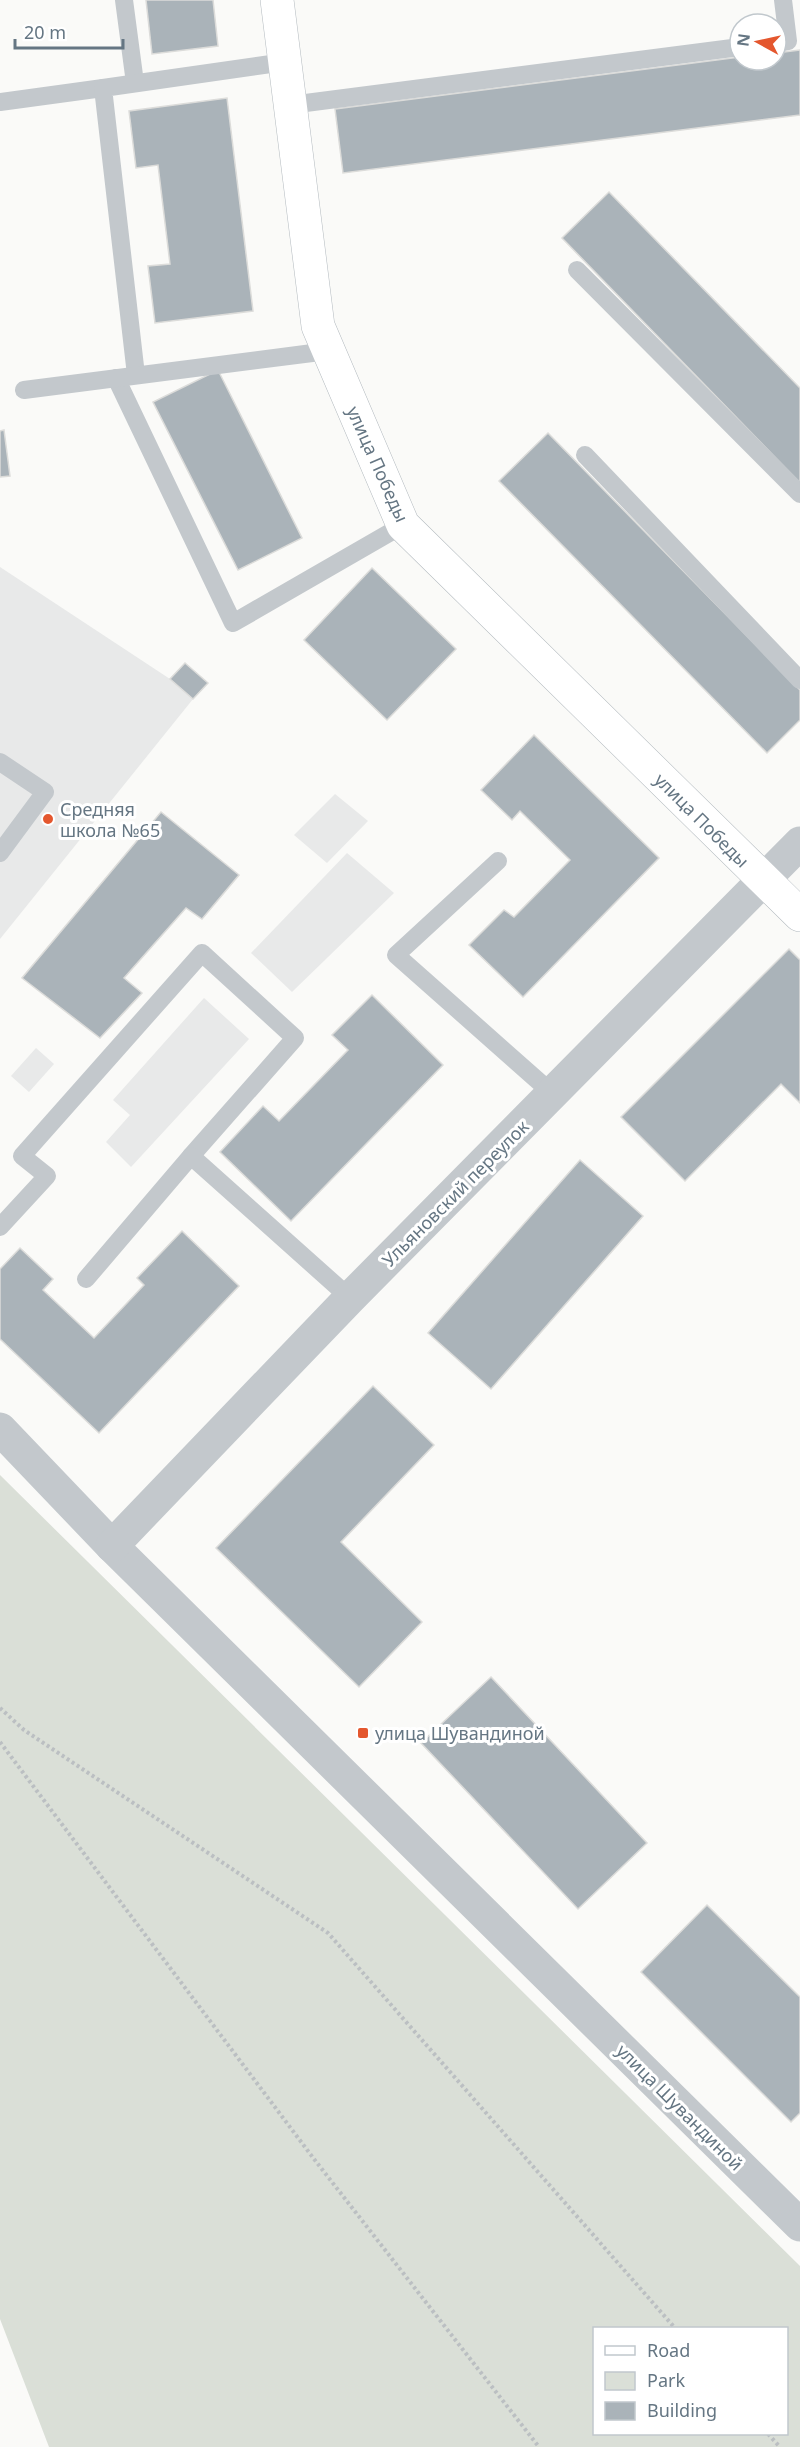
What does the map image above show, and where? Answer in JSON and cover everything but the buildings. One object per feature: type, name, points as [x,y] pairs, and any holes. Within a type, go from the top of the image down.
[{"type":"street","name":"улица Победы","points":[[277,0],[318,326],[403,525],[800,915]]},
{"type":"street","name":"Ульяновский переулок","points":[[112,1546],[350,1298],[764,882],[800,843]]},
{"type":"street","name":"улица Шувандиной","points":[[0,1429],[112,1546],[800,2225]]},
{"type":"lane","points":[[124,0],[135,83]]},
{"type":"lane","points":[[290,105],[728,49]]},
{"type":"lane","points":[[0,102],[285,62]]},
{"type":"lane","points":[[103,88],[136,375]]},
{"type":"lane","points":[[577,270],[800,494]]},
{"type":"lane","points":[[24,390],[328,351]]},
{"type":"lane","points":[[116,378],[233,623],[403,525]]},
{"type":"lane","points":[[585,455],[800,680]]},
{"type":"lane","points":[[0,762],[45,792],[0,853]]},
{"type":"lane","points":[[498,861],[396,955],[553,1094]]},
{"type":"lane","points":[[0,1227],[47,1176],[22,1156],[202,952],[296,1038],[86,1279]]},
{"type":"lane","points":[[191,1156],[350,1298]]},
{"type":"path","points":[[0,1708],[24,1730],[328,1933],[674,2327]]},
{"type":"path","points":[[0,1742],[314,2159],[539,2447]]},
{"type":"path","points":[[770,2435],[780,2447]]},
{"type":"shaded area","name":"Средняя школа №65","points":[[0,567],[170,679],[193,699],[0,939]]},
{"type":"shaded area","points":[[335,794],[368,821],[327,863],[294,835]]},
{"type":"shaded area","points":[[347,853],[394,893],[292,992],[251,953]]},
{"type":"shaded area","points":[[204,998],[249,1039],[131,1167],[106,1142],[130,1115],[113,1100]]},
{"type":"shaded area","points":[[36,1048],[54,1064],[29,1092],[11,1076]]},
{"type":"green space","points":[[0,1475],[800,2266],[800,2447],[49,2447],[0,2319]]},
{"type":"place","name":"Средняя школа №65","points":[[48,819]]},
{"type":"place","name":"улица Шувандиной","points":[[363,1733]]}]
